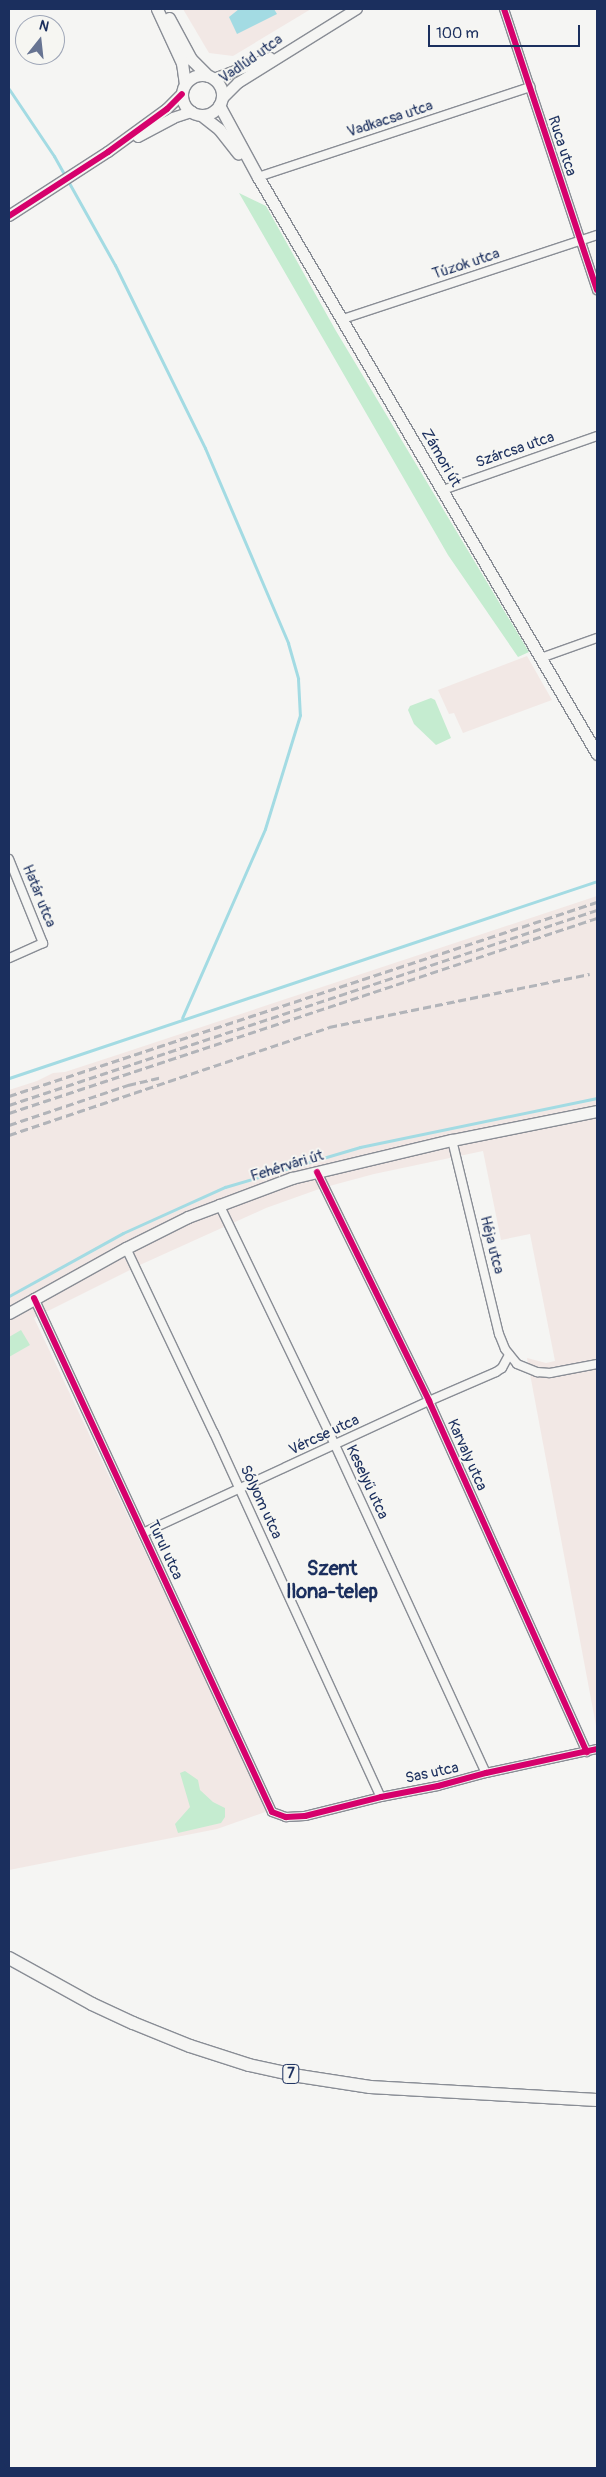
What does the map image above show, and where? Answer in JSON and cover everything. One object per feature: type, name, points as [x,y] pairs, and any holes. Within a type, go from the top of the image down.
[{"type":"main road","points":[[157,9],[182,63],[184,104],[196,113],[212,112],[221,102],[221,90],[211,77],[191,59],[163,9]]},
{"type":"main road","points":[[184,89],[193,77],[211,77]]},
{"type":"main road","name":"Zámori út","points":[[221,102],[258,177],[597,754]]},
{"type":"main road","name":"Zámori út","points":[[196,113],[219,129],[258,177]]},
{"type":"main road","name":"Fehérvári út","points":[[9,1313],[126,1248],[219,1204],[292,1178],[452,1140],[597,1111]]},
{"type":"main road","name":"7","points":[[9,1958],[92,2004],[133,2023],[190,2046],[249,2065],[299,2076],[370,2087],[597,2100]]},
{"type":"street","name":"Vadlúd utca","points":[[221,102],[229,90],[298,44],[357,9]]},
{"type":"street","name":"Ruca utca","points":[[504,9],[597,290]]},
{"type":"street","name":"Vadlúd utca","points":[[211,77],[233,74],[298,44]]},
{"type":"street","name":"Vadkacsa utca","points":[[258,177],[530,87]]},
{"type":"street","points":[[9,216],[108,152],[168,109],[184,89]]},
{"type":"street","points":[[108,152],[173,118],[196,113]]},
{"type":"street","name":"Túzok utca","points":[[343,319],[597,235]]},
{"type":"street","name":"Szárcsa utca","points":[[443,490],[597,436]]},
{"type":"street","points":[[541,658],[597,638]]},
{"type":"street","name":"Határ utca","points":[[9,859],[44,943],[9,958]]},
{"type":"street","name":"Héja utca","points":[[452,1140],[499,1334],[509,1355]]},
{"type":"street","name":"Karvaly utca","points":[[317,1172],[428,1401],[587,1752]]},
{"type":"street","name":"Keselyű utca","points":[[219,1204],[335,1445],[486,1773]]},
{"type":"street","name":"Sólyom utca","points":[[126,1248],[381,1797]]},
{"type":"street","name":"Turul utca","points":[[34,1298],[272,1812]]},
{"type":"street","points":[[509,1355],[517,1364],[537,1372],[550,1373],[597,1364]]},
{"type":"street","name":"Vércse utca","points":[[143,1533],[428,1401],[496,1372],[502,1368],[509,1355]]},
{"type":"street","name":"Sas utca","points":[[272,1812],[286,1817],[305,1816],[381,1797],[438,1786],[486,1773],[597,1749]]},
{"type":"shaded area","points":[[183,9],[311,9],[233,56],[209,53]]},
{"type":"shaded area","points":[[527,656],[552,700],[463,733],[454,713],[449,714],[438,690]]},
{"type":"shaded area","points":[[597,896],[597,1731],[527,1358],[546,1363],[555,1361],[530,1234],[501,1240],[483,1151],[374,1174],[322,1188],[266,1208],[142,1264],[34,1318],[268,1811],[217,1829],[9,1870],[9,1090],[37,1081],[53,1073],[65,1072]]},
{"type":"green space","points":[[239,193],[266,206],[336,331],[529,652],[518,657],[448,555]]},
{"type":"green space","points":[[431,698],[435,700],[451,738],[436,745],[414,724],[408,710],[410,706]]},
{"type":"green space","points":[[21,1330],[30,1345],[9,1357],[9,1337]]},
{"type":"green space","points":[[185,1771],[198,1780],[200,1790],[213,1802],[225,1808],[225,1817],[221,1823],[178,1833],[175,1824],[190,1807],[180,1773]]},
{"type":"water","points":[[239,9],[274,9],[277,14],[237,34],[229,17]]},
{"type":"waterway","points":[[9,89],[54,156],[115,265],[205,448],[288,643],[298,679],[300,715],[265,829],[182,1018]]},
{"type":"waterway","points":[[9,1078],[597,881]]},
{"type":"waterway","points":[[9,1296],[123,1233],[225,1187],[360,1147],[597,1098]]},
{"type":"railway","points":[[9,1096],[597,902]]},
{"type":"railway","points":[[9,1105],[597,910]]},
{"type":"railway","points":[[9,1113],[597,918]]},
{"type":"railway","points":[[9,1135],[329,1027],[590,974]]},
{"type":"railway","points":[[9,1125],[128,1085],[159,1078]]},
{"type":"cycle path","points":[[504,9],[597,290]]},
{"type":"cycle path","points":[[9,216],[108,152],[167,109],[182,94]]},
{"type":"cycle path","points":[[317,1172],[429,1401],[587,1752]]},
{"type":"cycle path","points":[[34,1298],[272,1812],[286,1817],[305,1816],[381,1797],[438,1786],[486,1773],[597,1749]]},
{"type":"district","name":"Szent Ilona-telep","points":[[332,1580]]}]
